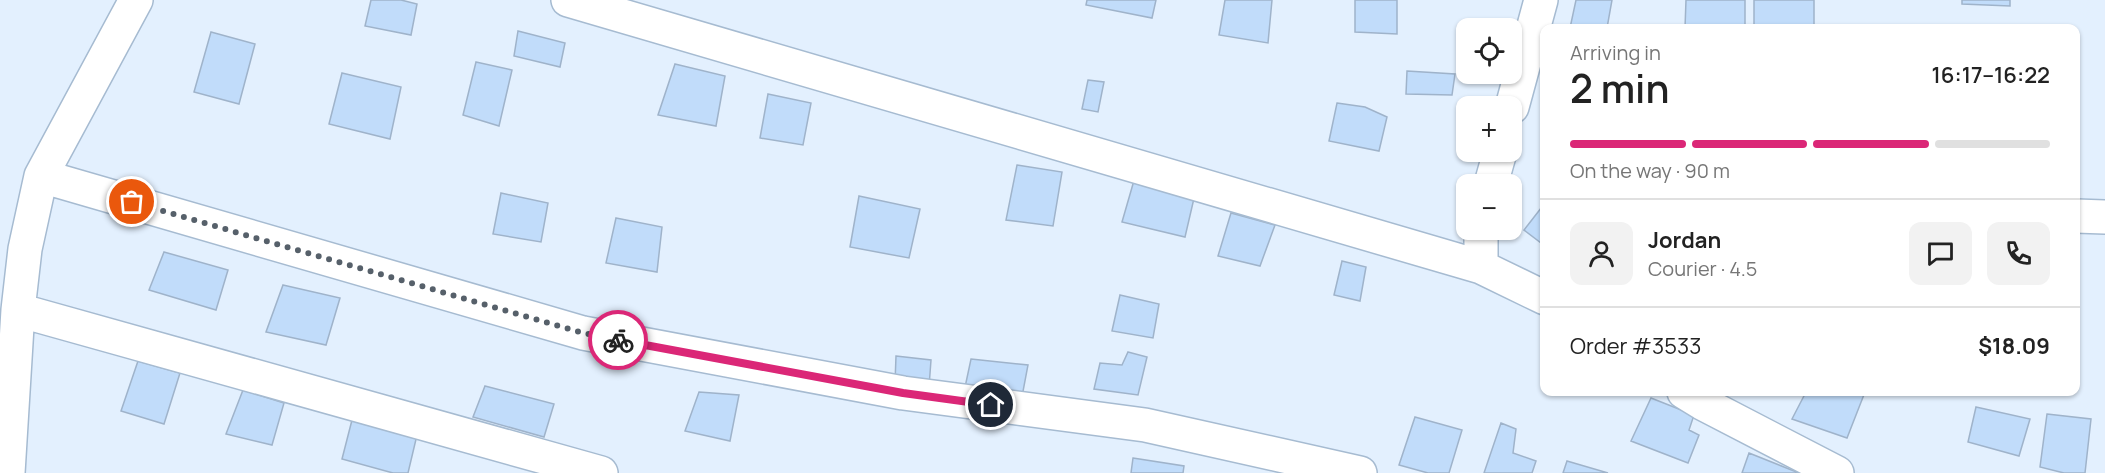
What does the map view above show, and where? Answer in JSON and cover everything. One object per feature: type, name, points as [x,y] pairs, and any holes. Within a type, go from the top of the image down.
[{"type":"street","points":[[8,473],[18,310],[25,249],[41,176],[136,0]]},
{"type":"street","points":[[568,0],[1481,267],[1540,296]]},
{"type":"street","points":[[1515,96],[1541,0]]},
{"type":"street","points":[[41,176],[583,333],[903,393],[1145,425],[1360,473]]},
{"type":"street","points":[[2080,216],[2105,217]]},
{"type":"street","points":[[1481,240],[1481,267]]},
{"type":"street","points":[[18,310],[601,473]]},
{"type":"street","points":[[1691,396],[1837,473]]},
{"type":"building","points":[[371,0],[401,0],[417,4],[411,35],[365,26]]},
{"type":"building","points":[[1087,0],[1156,0],[1152,18],[1086,5]]},
{"type":"building","points":[[1225,0],[1272,0],[1268,43],[1219,35]]},
{"type":"building","points":[[1355,0],[1397,0],[1397,34],[1355,32]]},
{"type":"building","points":[[1576,0],[1612,0],[1608,24],[1571,24]]},
{"type":"building","points":[[1686,0],[1745,0],[1745,24],[1685,24]]},
{"type":"building","points":[[1754,0],[1814,0],[1814,24],[1754,24]]},
{"type":"building","points":[[1962,0],[2010,0],[2010,6],[1962,4]]},
{"type":"building","points":[[518,31],[565,43],[560,67],[514,56]]},
{"type":"building","points":[[211,32],[255,44],[239,104],[194,92]]},
{"type":"building","points":[[476,62],[512,70],[499,126],[463,115]]},
{"type":"building","points":[[675,64],[725,76],[716,126],[658,115]]},
{"type":"building","points":[[1407,71],[1455,74],[1452,95],[1406,94]]},
{"type":"building","points":[[342,73],[401,87],[390,139],[329,124]]},
{"type":"building","points":[[1088,80],[1104,82],[1098,112],[1082,109]]},
{"type":"building","points":[[768,94],[811,103],[803,145],[760,138]]},
{"type":"building","points":[[1337,103],[1365,107],[1387,117],[1379,151],[1329,141]]},
{"type":"building","points":[[1017,165],[1062,172],[1053,226],[1006,220]]},
{"type":"building","points":[[1135,177],[1195,194],[1185,237],[1122,222]]},
{"type":"building","points":[[501,193],[548,203],[541,242],[493,234]]},
{"type":"building","points":[[859,196],[920,209],[909,258],[850,247]]},
{"type":"building","points":[[1540,209],[1540,242],[1524,230]]},
{"type":"building","points":[[1231,213],[1275,225],[1260,266],[1218,256]]},
{"type":"building","points":[[616,218],[662,227],[657,272],[606,263]]},
{"type":"building","points":[[164,252],[228,270],[216,310],[149,290]]},
{"type":"building","points":[[1342,261],[1366,267],[1360,301],[1334,295]]},
{"type":"building","points":[[283,285],[340,298],[326,345],[266,332]]},
{"type":"building","points":[[1120,295],[1159,304],[1153,338],[1112,331]]},
{"type":"building","points":[[1128,352],[1147,357],[1138,395],[1094,389],[1100,363],[1122,365]]},
{"type":"building","points":[[896,356],[931,360],[929,387],[895,383]]},
{"type":"building","points":[[971,359],[1028,365],[1021,402],[964,392]]},
{"type":"building","points":[[138,361],[180,373],[164,424],[121,411]]},
{"type":"building","points":[[485,386],[554,404],[544,437],[473,417]]},
{"type":"building","points":[[243,390],[284,403],[272,445],[226,434]]},
{"type":"building","points":[[699,392],[739,395],[730,441],[685,431]]},
{"type":"building","points":[[1804,396],[1863,396],[1847,438],[1792,419]]},
{"type":"building","points":[[1651,398],[1694,415],[1689,430],[1699,435],[1688,463],[1631,441]]},
{"type":"building","points":[[1976,407],[2030,419],[2019,456],[1968,442]]},
{"type":"building","points":[[2047,414],[2091,419],[2085,473],[2064,473],[2040,467]]},
{"type":"building","points":[[1415,417],[1462,430],[1449,473],[1428,473],[1399,465]]},
{"type":"building","points":[[352,420],[417,435],[408,473],[393,473],[342,459]]},
{"type":"building","points":[[1501,423],[1516,429],[1513,453],[1536,461],[1532,473],[1484,473]]},
{"type":"building","points":[[1749,453],[1799,473],[1742,473]]},
{"type":"building","points":[[1133,458],[1184,466],[1183,473],[1131,473]]},
{"type":"building","points":[[1567,461],[1608,473],[1563,473]]},
{"type":"way so far","points":[[132,202],[583,333],[618,340]]},
{"type":"route","points":[[618,340],[903,393],[991,405]]}]
